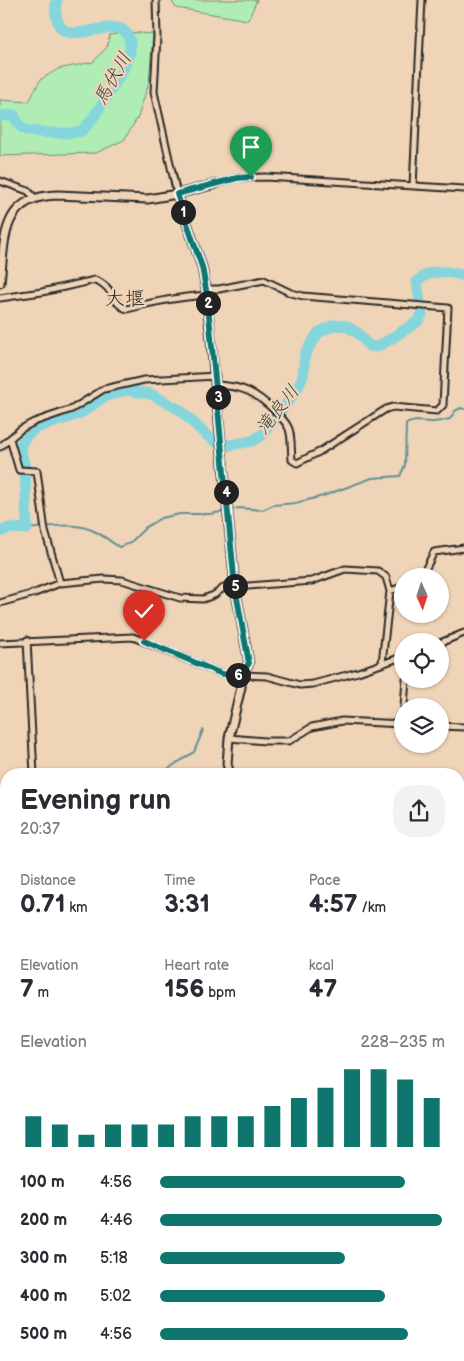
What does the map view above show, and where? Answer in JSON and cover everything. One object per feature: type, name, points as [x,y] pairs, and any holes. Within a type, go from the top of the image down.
[{"type":"street","points":[[156,0],[154,92],[177,194],[202,267],[216,376],[235,584],[249,663],[241,675],[241,688],[229,738],[228,768]]},
{"type":"street","points":[[413,186],[422,0]]},
{"type":"street","points":[[0,283],[8,225],[16,211],[24,204],[35,198],[47,195],[148,199],[177,194],[237,178],[266,177],[464,189]]},
{"type":"street","points":[[0,181],[28,191],[35,198]]},
{"type":"street","points":[[0,298],[42,292],[95,280],[107,286],[118,304],[122,308],[127,309],[156,300],[264,280],[291,293],[303,296],[448,308],[443,405],[441,409],[437,411],[393,407],[386,409],[319,452],[297,463],[292,460],[290,431],[281,417],[260,397],[251,392],[231,385],[216,385]]},
{"type":"street","points":[[0,447],[21,429],[34,422],[72,410],[104,389],[144,380],[216,376]]},
{"type":"street","points":[[10,439],[19,470],[37,471],[44,526],[60,583]]},
{"type":"street","points":[[426,568],[434,552],[464,548]]},
{"type":"street","points":[[0,603],[35,593],[60,583],[104,579],[122,580],[180,598],[203,599],[235,584],[297,583],[324,578],[345,569],[378,571],[386,577],[390,591],[382,663]]},
{"type":"street","points":[[390,591],[394,590]]},
{"type":"street","points":[[449,639],[464,633]]},
{"type":"street","points":[[0,642],[133,636],[222,674],[267,676],[291,684],[313,684],[358,672],[394,659]]},
{"type":"street","points":[[27,640],[34,768]]},
{"type":"street","points":[[229,738],[289,741],[312,727],[342,721],[394,724]]},
{"type":"street","points":[[449,727],[464,728]]},
{"type":"green space","points":[[171,0],[257,0],[248,20],[176,8]]},
{"type":"green space","points":[[126,32],[153,34],[149,82],[138,117],[124,140],[96,153],[0,156],[0,100],[29,102],[40,80],[58,69],[93,62],[107,47],[110,35]]},
{"type":"waterway","name":"馬伏川","points":[[0,116],[14,115],[17,122],[26,130],[56,133],[80,131],[100,107],[129,56],[129,39],[127,34],[121,29],[112,27],[79,33],[69,32],[61,28],[57,19],[57,0]]},
{"type":"waterway","name":"滝良川","points":[[0,532],[9,528],[27,529],[25,467],[21,444],[26,436],[36,428],[79,414],[106,396],[126,390],[151,394],[180,410],[206,435],[218,443],[230,445],[252,441],[263,434],[296,391],[303,377],[305,354],[318,333],[334,325],[346,326],[358,333],[369,346],[376,347],[417,322],[422,315],[417,282],[427,274],[439,272],[464,276]]},
{"type":"waterway","points":[[231,510],[239,508],[263,510],[273,505],[296,503],[323,496],[372,478],[400,476],[405,465],[406,424],[416,421],[434,422],[450,419],[455,411],[461,408],[464,409]]},
{"type":"waterway","points":[[27,529],[62,526],[80,527],[102,535],[119,547],[130,543],[146,527],[161,518],[180,514],[210,514],[226,511]]},
{"type":"waterway","points":[[169,768],[194,752],[203,730]]},
{"type":"district","name":"大堰","points":[[125,299]]},
{"type":"route","points":[[144,641],[222,674],[241,675],[249,663],[235,587],[207,295],[202,267],[177,194],[237,178],[251,177]]}]
